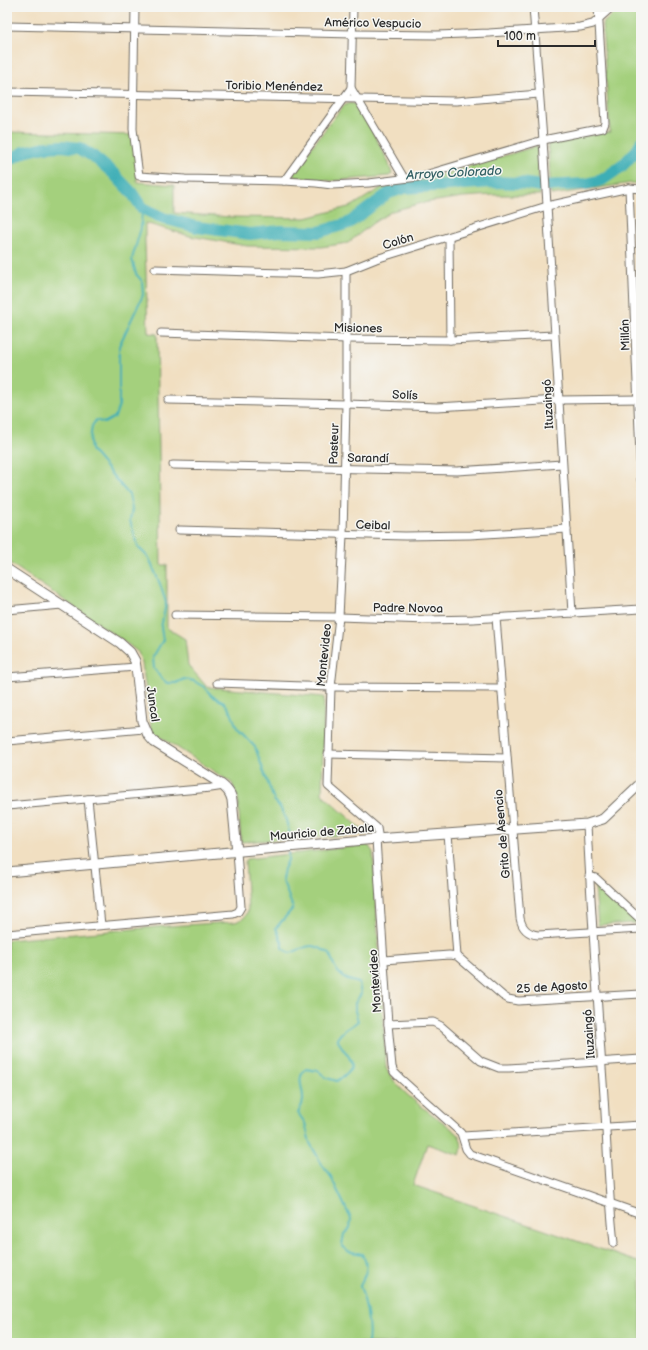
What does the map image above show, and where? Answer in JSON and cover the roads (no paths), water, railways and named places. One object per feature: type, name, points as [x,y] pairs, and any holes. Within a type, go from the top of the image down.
[{"type":"street","points":[[135,7],[133,129],[138,175],[140,177],[284,181],[332,185],[369,183],[418,177],[543,140],[600,129],[605,126],[598,7]]},
{"type":"street","points":[[353,7],[351,88],[404,178]]},
{"type":"street","name":"Ituzaingó","points":[[533,7],[543,140],[572,613]]},
{"type":"street","name":"Américo Vespucio","points":[[7,26],[437,35],[580,27],[593,24],[612,7]]},
{"type":"street","points":[[284,181],[351,88]]},
{"type":"street","name":"Toribio Menéndez","points":[[7,92],[456,101],[539,94]]},
{"type":"street","name":"Colón","points":[[155,269],[318,274],[346,271],[376,260],[547,206],[629,188],[641,189]]},
{"type":"street","name":"Millán","points":[[629,188],[640,399],[641,480]]},
{"type":"street","points":[[449,237],[450,340]]},
{"type":"street","name":"Pasteur","points":[[339,617],[343,535],[346,404],[346,271]]},
{"type":"street","name":"Misiones","points":[[161,333],[347,339],[450,340],[554,335]]},
{"type":"street","name":"Solís","points":[[168,400],[437,407],[559,400],[640,399]]},
{"type":"street","name":"Sarandí","points":[[174,465],[457,471],[562,464]]},
{"type":"street","name":"Ceibal","points":[[179,530],[343,535],[438,536],[567,529]]},
{"type":"street","name":"Juncal","points":[[7,569],[126,648],[133,656],[136,667],[144,729],[154,742],[224,786]]},
{"type":"street","points":[[7,610],[62,605]]},
{"type":"street","name":"Padre Novoa","points":[[175,615],[339,617],[428,620],[496,618],[641,609]]},
{"type":"street","name":"Montevideo","points":[[339,617],[331,687],[328,786],[377,828],[376,839],[388,1024],[391,1061],[394,1072],[441,1113],[461,1133],[466,1149],[470,1154],[641,1214]]},
{"type":"street","name":"Grito de Asencio","points":[[496,618],[506,758],[520,918],[522,926],[530,933],[538,935],[641,929]]},
{"type":"street","points":[[7,677],[136,667]]},
{"type":"street","points":[[217,683],[331,687],[501,688]]},
{"type":"street","points":[[7,741],[144,729]]},
{"type":"street","points":[[328,754],[506,758]]},
{"type":"street","name":"Mauricio de Zabala","points":[[7,872],[376,839],[587,824],[603,819],[641,783]]},
{"type":"street","points":[[7,806],[224,786],[231,795],[241,906],[238,912],[224,916],[7,934]]},
{"type":"street","points":[[628,795],[641,793]]},
{"type":"street","points":[[88,799],[101,925]]},
{"type":"street","name":"Ituzaingó","points":[[587,824],[592,932],[606,1126],[609,1203],[614,1243]]},
{"type":"street","points":[[384,960],[449,955],[457,956],[448,834]]},
{"type":"street","points":[[589,876],[596,878],[641,920]]},
{"type":"street","name":"25 de Agosto","points":[[457,956],[503,996],[514,1001],[641,994]]},
{"type":"street","points":[[388,1024],[433,1022],[442,1026],[481,1061],[500,1068],[641,1059]]},
{"type":"street","points":[[463,1136],[641,1125]]},
{"type":"waterway","name":"Arroyo Colorado","points":[[7,161],[24,152],[45,147],[62,146],[79,148],[94,157],[113,173],[132,193],[142,208],[163,218],[197,227],[250,234],[280,231],[319,232],[349,223],[389,193],[404,188],[493,182],[520,183],[542,186],[586,184],[602,180],[622,166],[638,149],[641,142]]},
{"type":"waterway","points":[[142,208],[141,228],[132,259],[136,274],[142,281],[143,295],[119,346],[119,405],[115,417],[104,423],[96,420],[92,426],[90,441],[91,450],[129,495],[132,509],[130,521],[138,547],[149,558],[166,603],[161,628],[163,640],[153,657],[154,668],[160,677],[167,683],[176,683],[184,679],[194,681],[204,687],[212,696],[224,702],[231,712],[237,728],[255,747],[274,800],[280,807],[286,820],[290,835],[289,844]]},
{"type":"waterway","points":[[288,851],[288,860],[282,879],[293,908],[276,928],[282,942],[282,948],[290,953],[310,946],[318,947],[330,954],[336,970],[343,977],[359,983],[361,994],[355,1003],[355,1011],[358,1021],[344,1031],[337,1039],[351,1061],[352,1065],[350,1070],[337,1081],[327,1078],[318,1071],[306,1069],[300,1080],[303,1100],[298,1113],[305,1123],[310,1143],[324,1168],[330,1175],[351,1219],[350,1228],[344,1234],[342,1245],[347,1251],[362,1254],[366,1262],[366,1273],[360,1285],[366,1306],[369,1328],[368,1343]]}]
